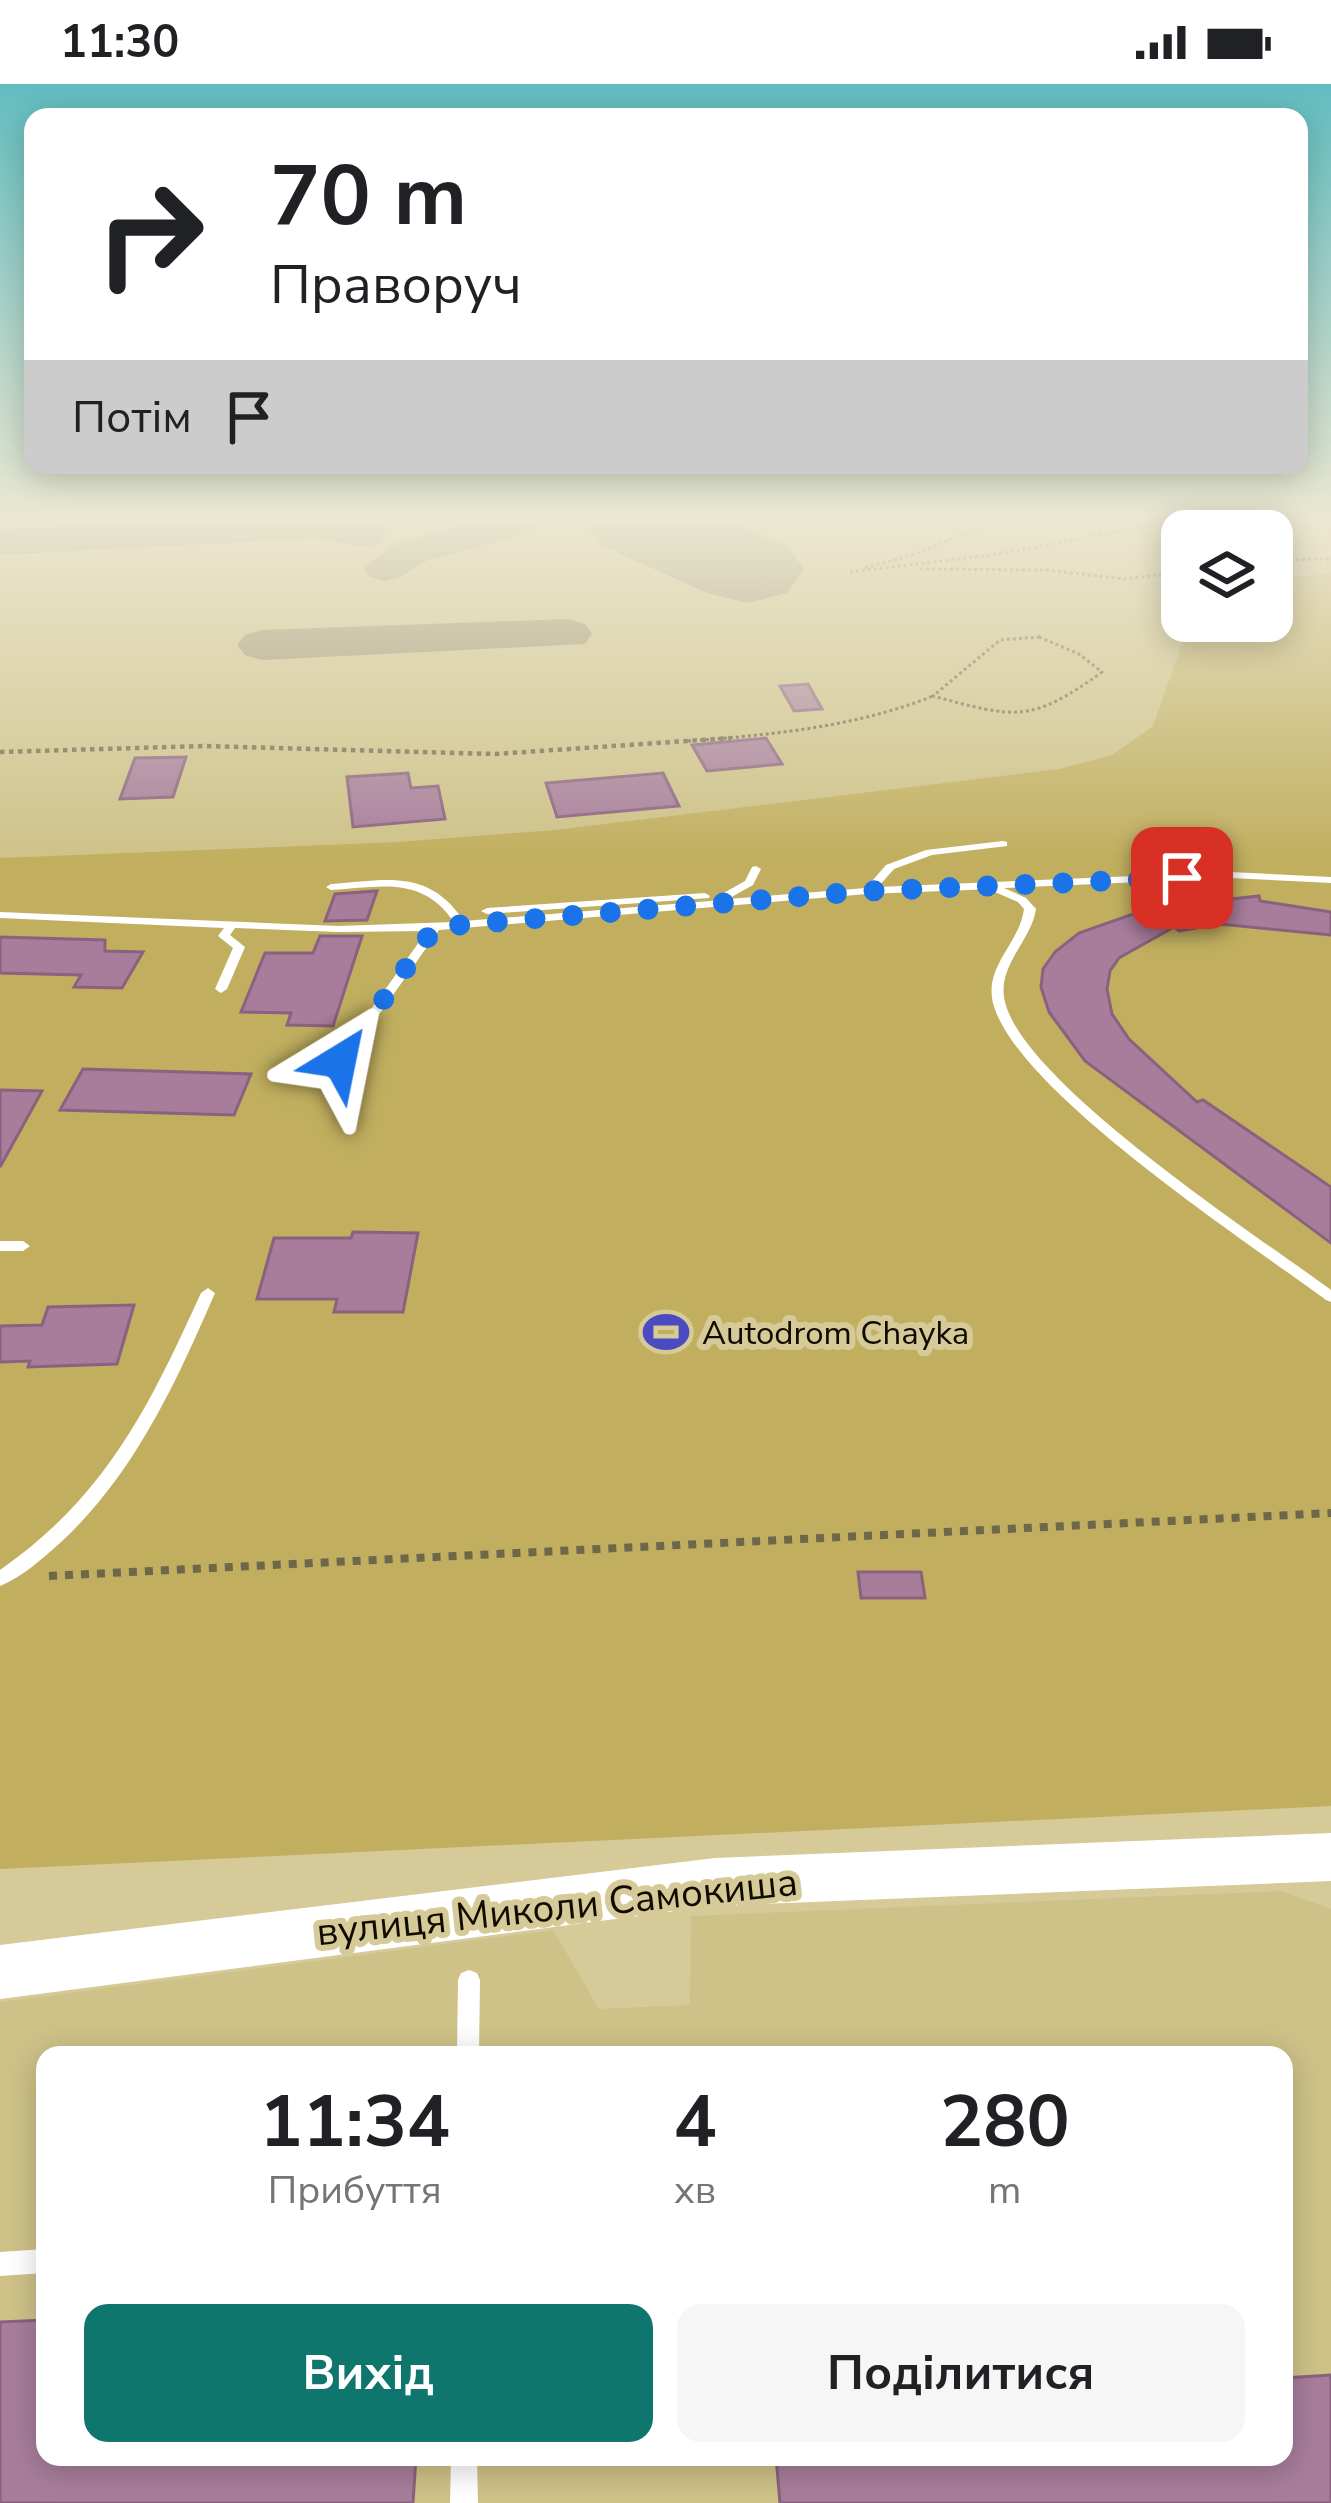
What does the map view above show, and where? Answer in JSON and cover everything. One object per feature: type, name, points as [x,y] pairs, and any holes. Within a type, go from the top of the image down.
[{"type":"street","name":"вулиця Миколи Самокиша","points":[[0,1972],[715,1882],[1331,1857]]},
{"type":"lane","points":[[867,891],[879,884],[890,867],[930,852],[1003,844]]},
{"type":"lane","points":[[0,915],[232,925],[462,926],[727,900],[749,883],[756,869]]},
{"type":"lane","points":[[487,910],[1230,875],[1331,880]]},
{"type":"lane","points":[[331,887],[427,888],[448,901],[462,926]]},
{"type":"lane","points":[[990,887],[1022,900],[1030,909],[1024,932],[1002,958],[997,1004],[1024,1054],[1078,1106],[1331,1297]]},
{"type":"lane","points":[[221,989],[239,947],[224,936],[232,925]]},
{"type":"lane","points":[[340,1061],[435,927]]},
{"type":"lane","points":[[0,1246],[23,1246]]},
{"type":"lane","points":[[2,1579],[68,1528],[127,1458],[168,1383],[208,1293]]},
{"type":"lane","points":[[468,2046],[469,1980]]},
{"type":"lane","points":[[0,2264],[36,2262]]},
{"type":"lane","points":[[464,2466],[464,2503]]},
{"type":"path","points":[[0,752],[203,746],[495,754],[733,737],[854,723],[933,696],[1000,640],[1039,638],[1079,653],[1102,673],[1065,700],[1022,718],[933,696]]},
{"type":"path","points":[[728,728],[733,737]]},
{"type":"path","points":[[2,1579],[1331,1513]]},
{"type":"shaded area","points":[[0,635],[1161,635],[1161,642],[1183,642],[1153,726],[1112,755],[1059,769],[554,830],[397,842],[0,858]]},
{"type":"shaded area","name":"Autodrom Chayka","points":[[1293,635],[1331,635],[1331,1806],[0,1869],[0,858],[397,842],[554,830],[1059,769],[1112,755],[1153,726],[1183,642],[1293,642]]},
{"type":"shaded area","points":[[1281,1891],[1331,1909],[1331,2503],[0,2503],[0,2002],[553,1930],[599,2009],[690,2005],[691,1916]]},
{"type":"building","points":[[808,684],[822,709],[794,711],[780,686]]},
{"type":"building","points":[[766,738],[782,764],[707,771],[692,745]]},
{"type":"building","points":[[186,757],[173,797],[120,799],[135,758]]},
{"type":"building","points":[[408,773],[411,788],[438,786],[445,819],[353,827],[347,777]]},
{"type":"building","points":[[663,773],[679,806],[557,817],[546,783]]},
{"type":"building","points":[[377,891],[367,920],[325,921],[335,894]]},
{"type":"building","points":[[1259,896],[1260,901],[1331,912],[1331,935],[1220,924],[1179,931],[1174,927],[1119,958],[1110,971],[1107,989],[1112,1014],[1129,1039],[1197,1102],[1203,1100],[1331,1187],[1331,1243],[1085,1061],[1049,1012],[1041,987],[1043,969],[1079,933],[1150,908]]},
{"type":"building","points":[[320,936],[362,936],[333,1026],[287,1025],[291,1013],[241,1012],[265,953],[313,953]]},
{"type":"building","points":[[0,937],[105,940],[105,951],[143,952],[122,988],[74,987],[81,975],[0,973]]},
{"type":"building","points":[[83,1069],[251,1074],[234,1115],[60,1110]]},
{"type":"building","points":[[0,1090],[42,1091],[0,1167]]},
{"type":"building","points":[[353,1232],[418,1233],[403,1312],[334,1312],[337,1299],[257,1299],[274,1238],[351,1238]]},
{"type":"building","points":[[134,1305],[117,1364],[28,1367],[30,1361],[0,1362],[0,1326],[42,1325],[48,1307]]},
{"type":"building","points":[[858,1572],[921,1572],[925,1598],[861,1598]]},
{"type":"building","points":[[36,2320],[36,2466],[415,2466],[413,2503],[0,2503],[0,2322]]},
{"type":"building","points":[[1331,2375],[1331,2503],[780,2503],[777,2466],[1293,2466],[1293,2377]]},
{"type":"taxiway","points":[[262,645],[543,635]]},
{"type":"place","name":"Autodrom Chayka","points":[[666,1332]]},
{"type":"route","points":[[340,1061],[435,927],[867,891],[1182,878]]}]
